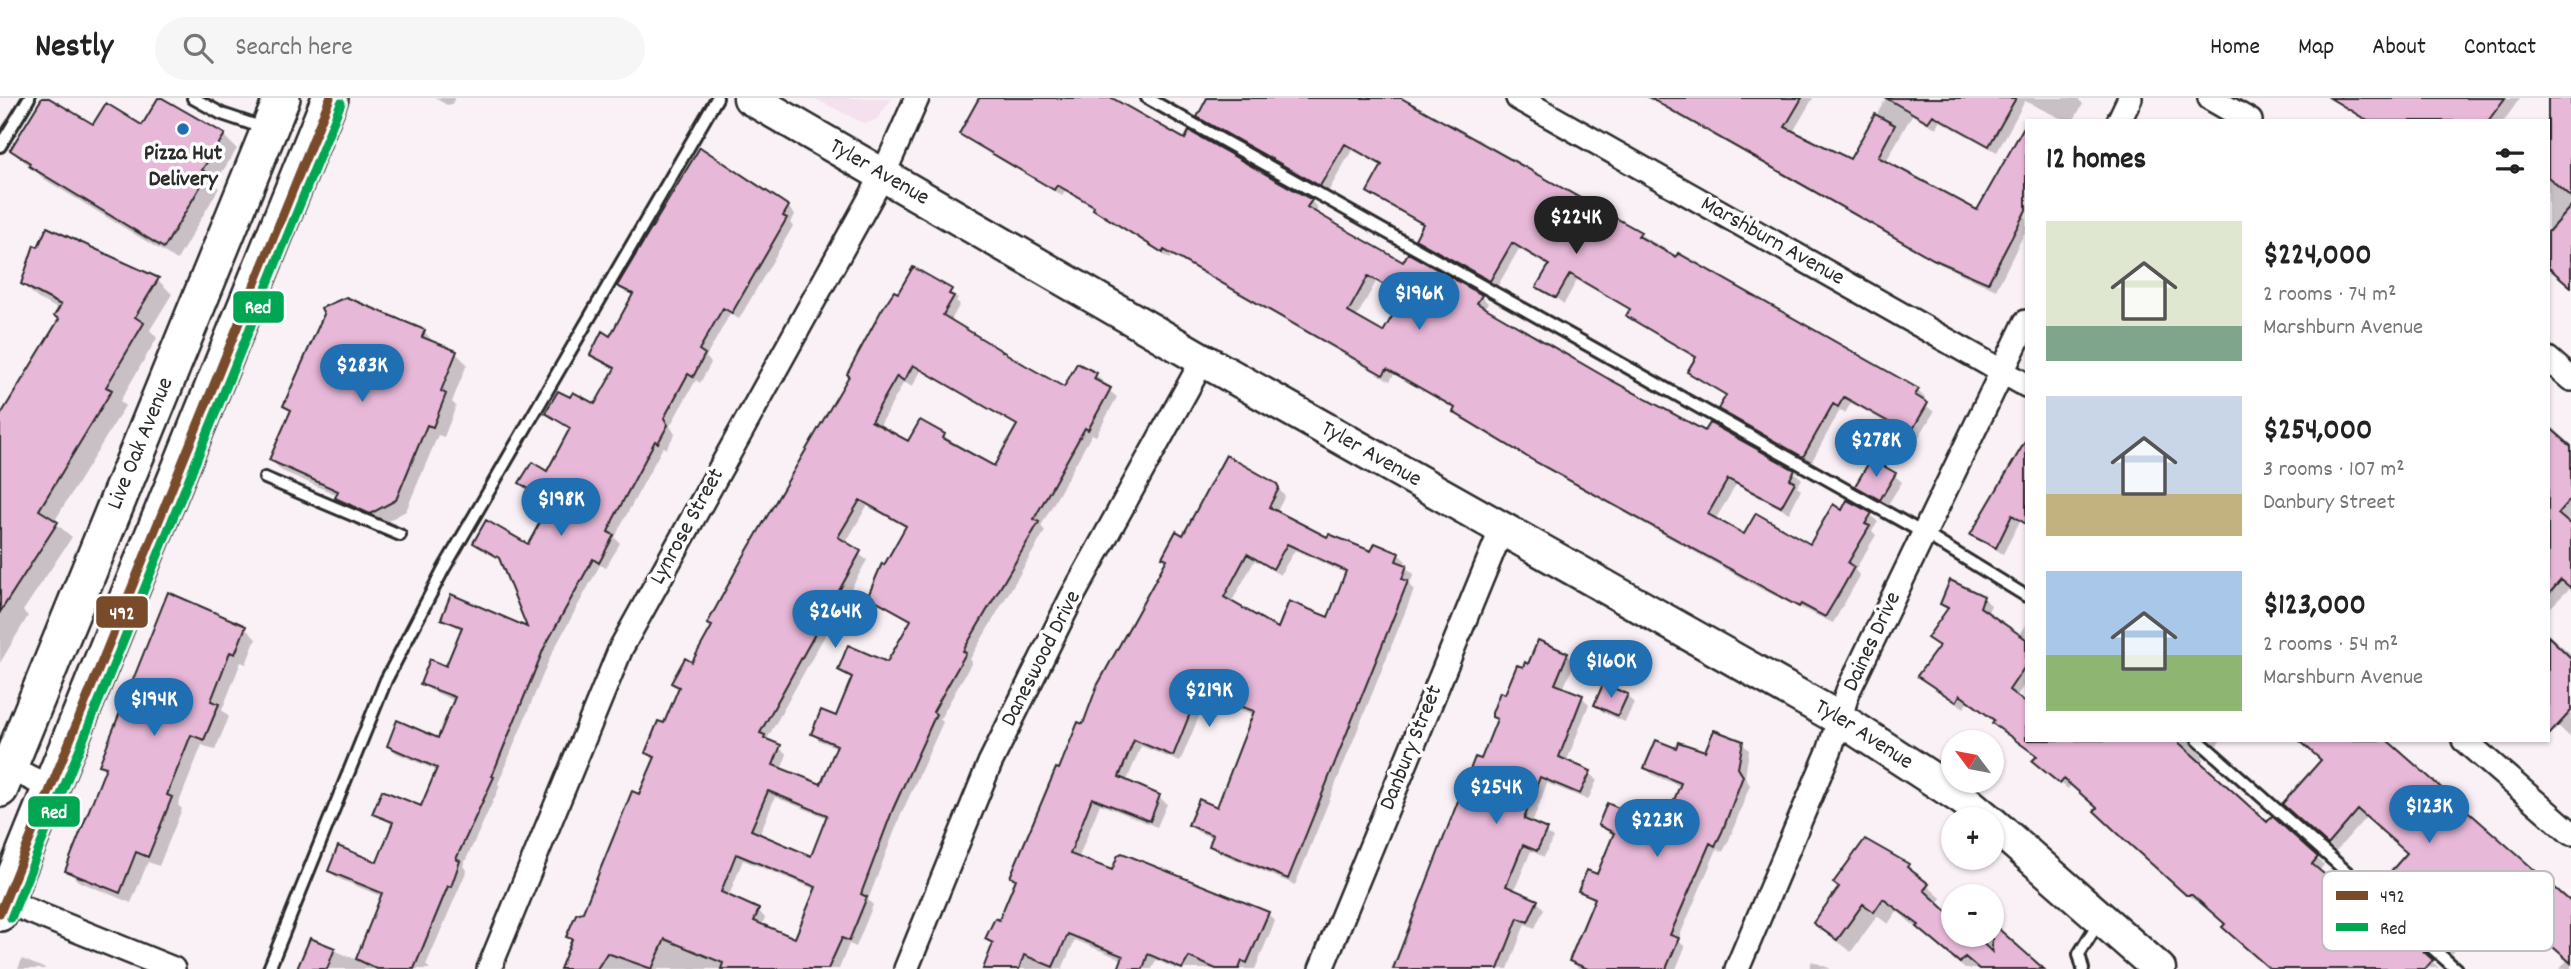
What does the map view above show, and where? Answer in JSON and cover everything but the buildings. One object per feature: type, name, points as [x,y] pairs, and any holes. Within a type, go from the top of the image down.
[{"type":"main road","name":"Live Oak Avenue","points":[[3,773],[282,98]]},
{"type":"main road","name":"Live Oak Avenue","points":[[2,904],[330,98]]},
{"type":"street","name":"Tyler Avenue","points":[[750,98],[1203,360],[1503,526],[1840,719],[1973,807]]},
{"type":"street","name":"Lynrose Street","points":[[489,969],[621,648],[883,175],[917,98]]},
{"type":"street","name":"Marshburn Avenue","points":[[1518,98],[2025,384]]},
{"type":"street","points":[[2120,119],[2130,98]]},
{"type":"street","points":[[2210,98],[2246,119]]},
{"type":"street","name":"Daines Drive","points":[[1737,969],[1840,719],[1848,691],[2025,324]]},
{"type":"street","name":"Daneswood Drive","points":[[906,969],[996,751],[1072,597],[1203,360]]},
{"type":"street","points":[[2550,361],[2571,379]]},
{"type":"street","name":"Danbury Street","points":[[1321,969],[1503,526]]},
{"type":"street","points":[[2467,742],[2571,834]]},
{"type":"street","points":[[3,773],[51,788]]},
{"type":"street","points":[[2004,833],[2159,969]]},
{"type":"street","points":[[2,904],[173,969]]},
{"type":"lane","points":[[0,146],[29,98]]},
{"type":"lane","points":[[193,98],[222,114],[269,130]]},
{"type":"lane","points":[[269,969],[386,680],[449,560],[718,98]]},
{"type":"lane","points":[[1147,98],[1926,534],[2025,595]]},
{"type":"lane","points":[[265,478],[401,535]]},
{"type":"lane","points":[[2200,742],[2346,871]]},
{"type":"lane","points":[[2083,969],[2079,954],[2101,918]]},
{"type":"lane","points":[[2436,951],[2456,969]]},
{"type":"shaded area","points":[[814,98],[892,98],[877,119],[865,124]]},
{"type":"transit line","name":"492","points":[[0,913],[330,98]]},
{"type":"transit line","name":"Red","points":[[11,918],[341,103]]},
{"type":"place","name":"Pizza Hut Delivery","points":[[183,129]]}]
